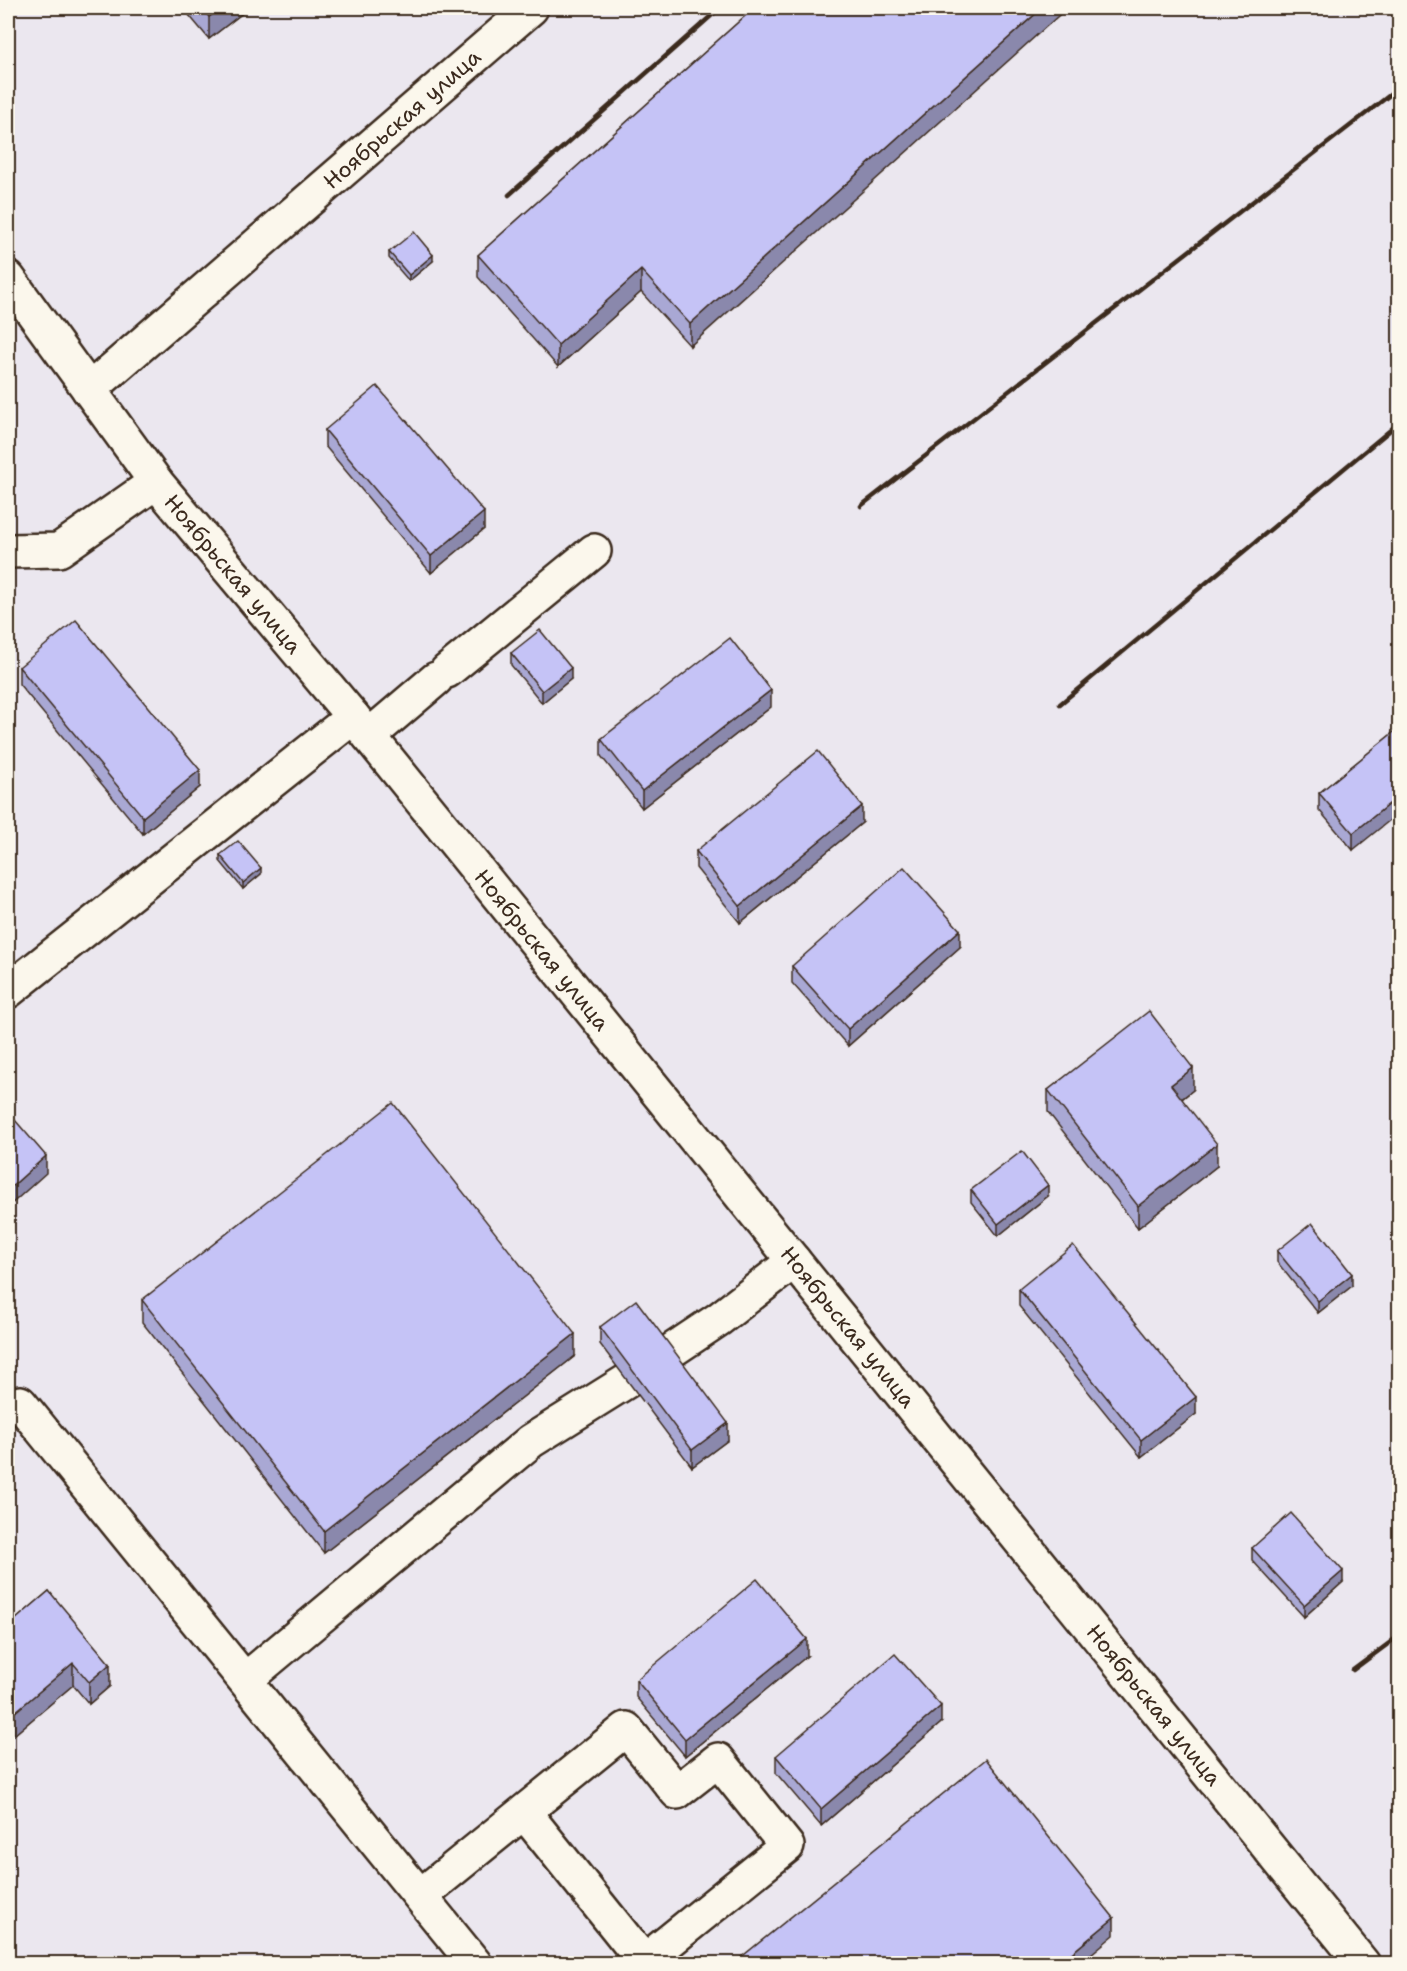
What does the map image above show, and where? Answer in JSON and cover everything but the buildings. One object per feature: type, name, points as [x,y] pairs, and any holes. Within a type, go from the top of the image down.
[{"type":"main road","name":"Ноябрьская улица","points":[[531,8],[89,390],[156,482],[361,727],[1363,1964]]},
{"type":"main road","points":[[8,278],[89,390]]},
{"type":"main road","points":[[8,551],[58,550],[156,482]]},
{"type":"main road","points":[[8,991],[361,727],[441,675],[594,551]]},
{"type":"main road","points":[[665,1355],[719,1319],[794,1261]]},
{"type":"main road","points":[[245,1680],[531,1441],[627,1381]]},
{"type":"main road","points":[[20,1403],[475,1964]]},
{"type":"main road","points":[[420,1896],[626,1729],[677,1792],[717,1760],[787,1846],[644,1963],[524,1812]]},
{"type":"shaded area","points":[[8,8],[1399,8],[1399,1963],[8,1963]]},
{"type":"railway","points":[[509,195],[720,8]]},
{"type":"railway","points":[[861,506],[1400,87]]},
{"type":"railway","points":[[1060,704],[1400,422]]},
{"type":"railway","points":[[1353,1670],[1400,1635]]}]
